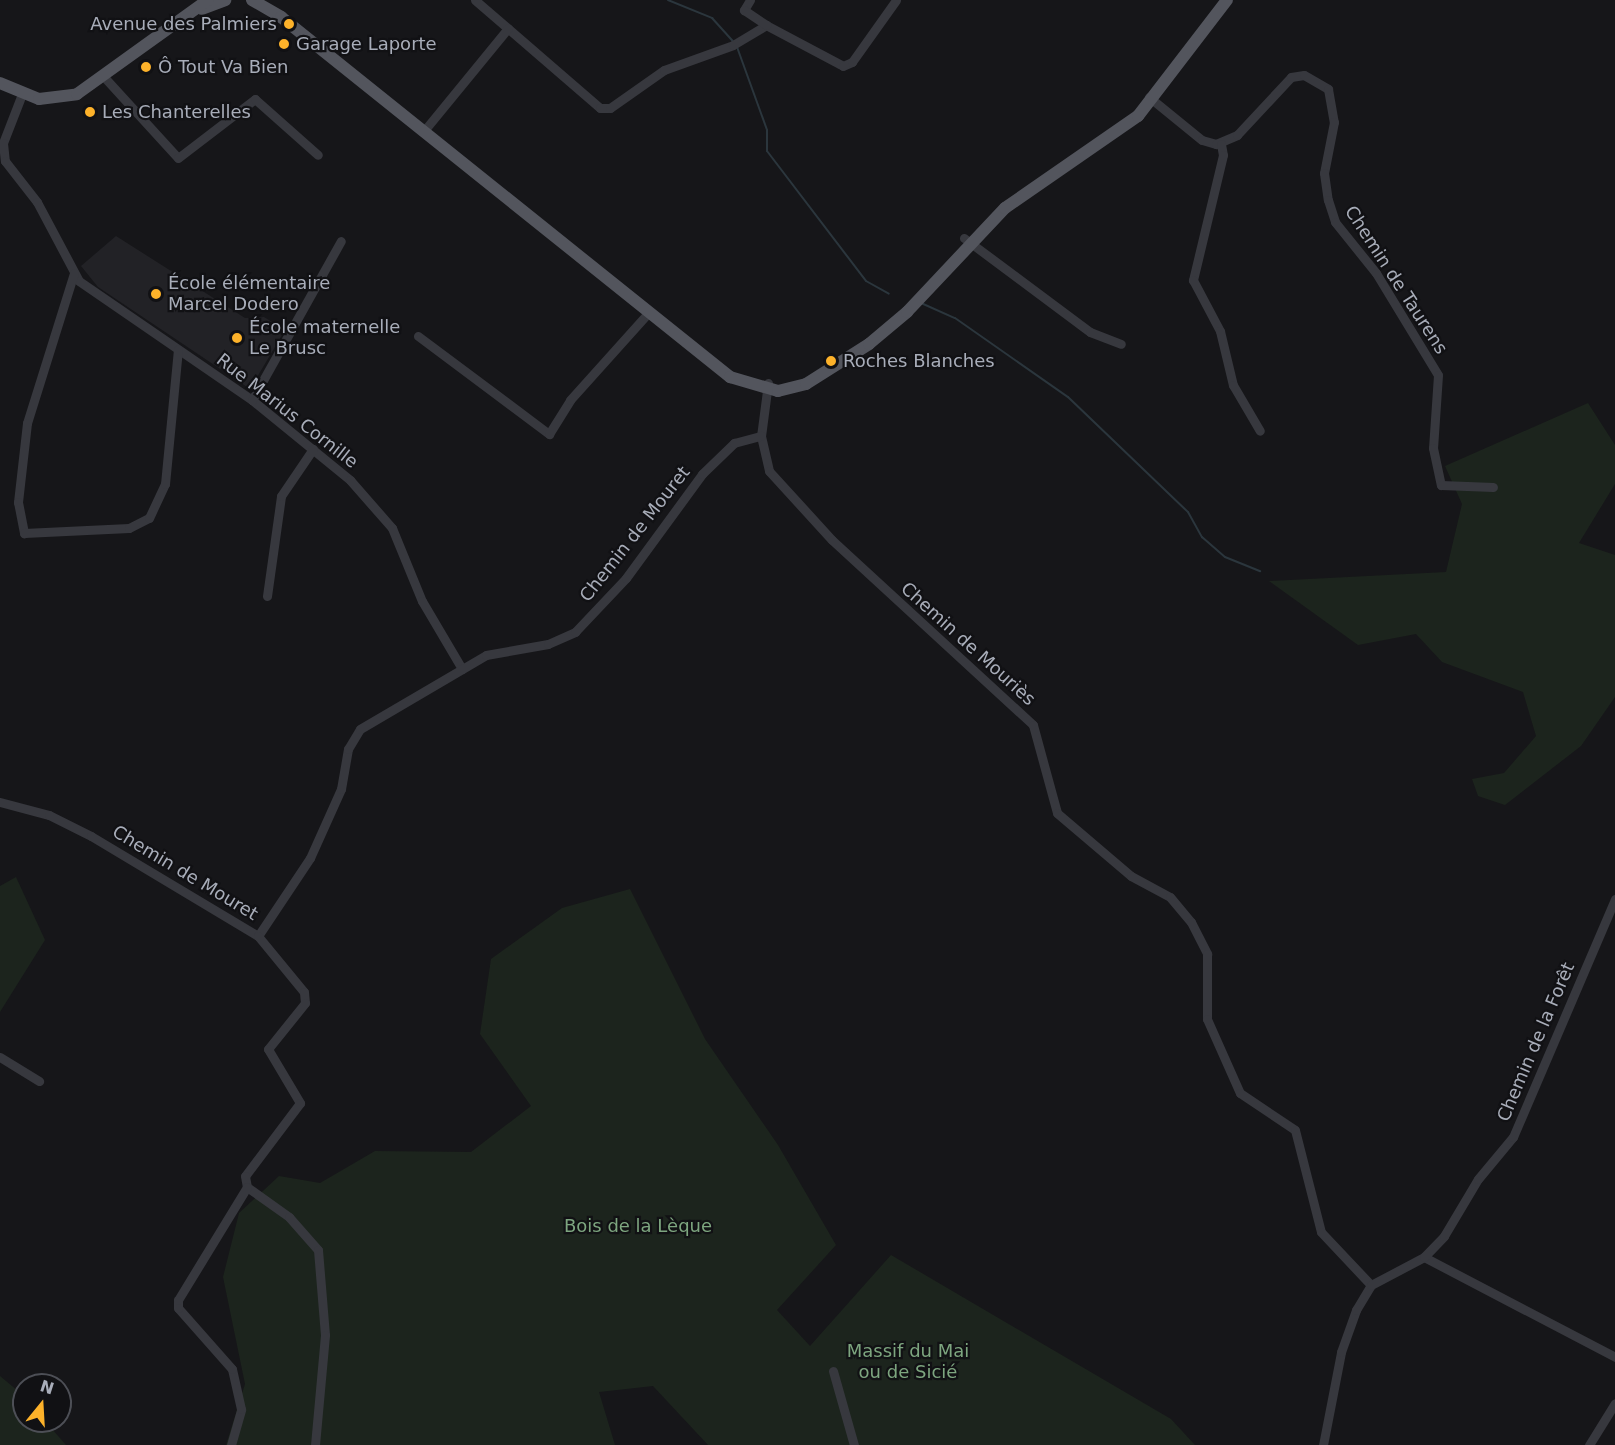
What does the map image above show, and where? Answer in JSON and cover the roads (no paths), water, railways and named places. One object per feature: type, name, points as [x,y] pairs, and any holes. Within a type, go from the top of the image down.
[{"type":"main road","points":[[0,83],[22,94],[66,98],[105,78],[208,0]]},
{"type":"main road","points":[[192,12],[225,0]]},
{"type":"main road","points":[[252,0],[281,17],[714,363],[742,383],[768,387],[806,384],[869,344],[907,312],[1000,202],[1077,154],[1151,99],[1224,0]]},
{"type":"main road","points":[[272,0],[281,17]]},
{"type":"street","points":[[475,0],[600,108],[610,108],[664,70],[733,45],[766,25]]},
{"type":"street","points":[[750,0],[744,10],[766,25],[843,66],[852,62],[896,0]]},
{"type":"street","points":[[423,132],[508,28]]},
{"type":"street","name":"Chemin de Taurens","points":[[1221,144],[1237,135],[1291,77],[1304,75],[1328,89],[1334,122],[1324,173],[1328,200],[1335,222],[1376,273],[1437,375],[1433,448],[1441,485],[1493,487]]},
{"type":"street","points":[[105,78],[178,158],[255,99],[318,155]]},
{"type":"street","name":"Rue Marius Cornille","points":[[22,94],[3,143],[5,161],[37,202],[74,273],[97,297],[252,400],[350,480],[392,528],[422,601],[462,669]]},
{"type":"street","points":[[1151,99],[1202,140],[1221,144],[1223,155],[1193,280],[1220,331],[1233,385],[1260,431]]},
{"type":"street","points":[[967,240],[1090,332],[1121,344]]},
{"type":"street","points":[[252,400],[341,241]]},
{"type":"street","points":[[74,273],[27,423],[18,502],[24,533],[129,528],[149,518],[165,484],[178,350]]},
{"type":"street","points":[[418,336],[549,434],[570,400],[649,312]]},
{"type":"street","points":[[175,378],[191,359]]},
{"type":"street","name":"Chemin de Mouriès","points":[[768,387],[761,436],[770,471],[785,490],[1033,725],[1057,813],[1131,876],[1170,897],[1191,922],[1207,954],[1207,1019],[1240,1093],[1295,1130],[1321,1232],[1371,1285]]},
{"type":"street","name":"Chemin de Mouret","points":[[0,802],[49,815],[91,836],[258,936],[310,858],[334,808],[348,749],[360,729],[499,649],[548,644],[575,632],[619,587],[702,474],[734,443],[761,436]]},
{"type":"street","points":[[267,596],[281,496],[313,449]]},
{"type":"street","name":"Chemin de la Forêt","points":[[1371,1285],[1424,1257],[1513,1137],[1615,899]]},
{"type":"street","points":[[231,1445],[240,1423],[238,1386],[220,1353],[178,1308],[178,1300],[247,1187],[245,1176],[300,1103],[268,1049],[305,1004],[304,992],[258,936]]},
{"type":"street","points":[[0,1057],[39,1081]]},
{"type":"street","points":[[247,1187],[289,1217],[318,1251],[325,1335],[315,1445]]},
{"type":"street","points":[[1424,1257],[1615,1358]]},
{"type":"street","points":[[1323,1445],[1341,1352],[1371,1285]]},
{"type":"street","points":[[833,1371],[854,1445]]},
{"type":"street","points":[[1589,1445],[1615,1403]]},
{"type":"waterway","points":[[668,0],[712,18],[733,41]]},
{"type":"waterway","points":[[737,47],[767,130],[767,151],[866,281],[889,294]]},
{"type":"waterway","points":[[921,303],[955,318],[1068,397],[1188,512],[1202,537],[1225,557],[1260,571]]},
{"type":"place","name":"Avenue des Palmiers","points":[[289,24]]},
{"type":"place","name":"Garage Laporte","points":[[284,44]]},
{"type":"place","name":"Ô Tout Va Bien","points":[[146,67]]},
{"type":"place","name":"Les Chanterelles","points":[[90,112]]},
{"type":"place","name":"École élémentaire Marcel Dodero","points":[[156,294]]},
{"type":"place","name":"École maternelle Le Brusc","points":[[237,338]]},
{"type":"place","name":"Roches Blanches","points":[[831,361]]},
{"type":"park label","name":"Bois de la Lèque","points":[[638,1226]]},
{"type":"park label","name":"Massif du Mai ou de Sicié","points":[[908,1362]]}]
